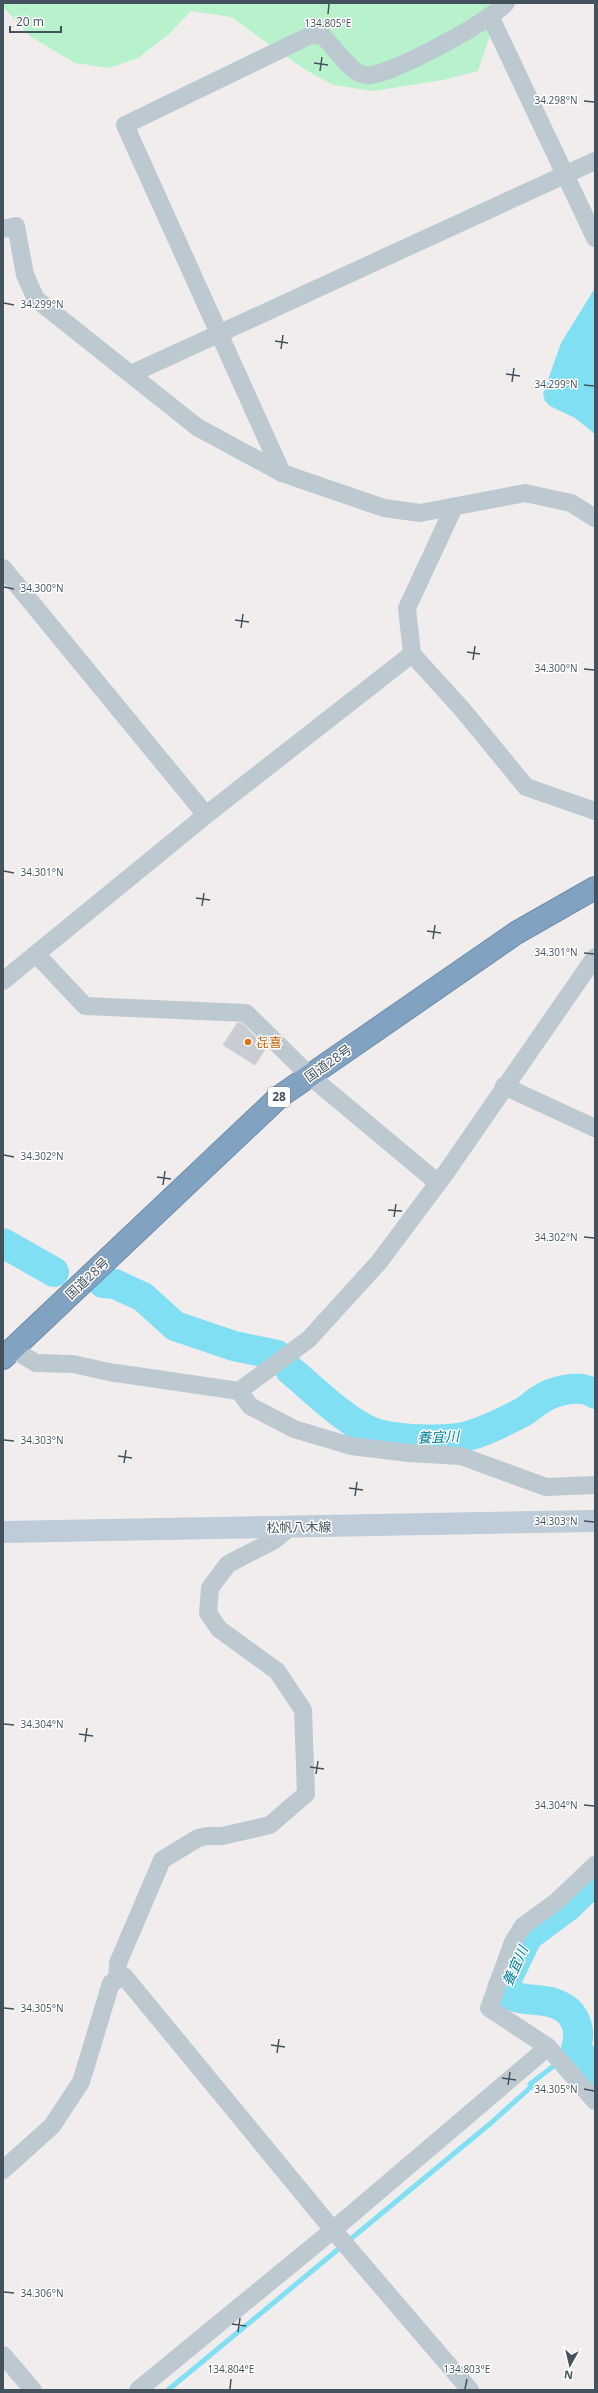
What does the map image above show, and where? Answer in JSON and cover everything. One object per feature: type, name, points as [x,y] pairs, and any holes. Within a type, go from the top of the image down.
[{"type":"highway","name":"国道28号","points":[[8,1353],[279,1097],[516,933],[595,888]]},
{"type":"main road","name":"松帆八木線","points":[[3,1532],[595,1521]]},
{"type":"street","points":[[282,472],[125,125],[311,35],[323,36],[357,73],[370,76],[400,64],[490,16],[506,3]]},
{"type":"street","points":[[490,16],[595,238]]},
{"type":"street","points":[[131,374],[595,161]]},
{"type":"street","points":[[3,229],[16,226],[25,274],[36,299],[197,427],[282,472],[384,508],[420,513],[454,508],[525,492],[571,503],[595,518]]},
{"type":"street","points":[[454,508],[407,608],[412,654],[462,709],[526,787],[595,811]]},
{"type":"street","points":[[3,568],[206,815]]},
{"type":"street","points":[[3,981],[206,815],[412,654]]},
{"type":"street","points":[[36,954],[84,1006],[246,1012],[310,1076],[438,1183]]},
{"type":"street","points":[[8,1353],[36,1363],[73,1364],[109,1372],[239,1391],[309,1339],[378,1262],[438,1183],[595,957]]},
{"type":"street","points":[[504,1086],[595,1128]]},
{"type":"street","points":[[239,1391],[250,1406],[294,1429],[351,1446],[409,1453],[461,1456],[546,1487],[595,1485]]},
{"type":"street","points":[[117,1980],[118,1963],[162,1860],[198,1838],[207,1836],[222,1836],[270,1825],[306,1794],[303,1710],[277,1671],[219,1629],[208,1613],[210,1588],[228,1564],[273,1541],[290,1527]]},
{"type":"street","points":[[595,1865],[556,1902],[523,1926],[513,1942],[489,2008],[550,2050],[595,2101]]},
{"type":"street","points":[[3,2170],[52,2126],[81,2082],[111,1983],[124,1976],[335,2232],[470,2390]]},
{"type":"street","points":[[138,2390],[335,2232],[550,2050]]},
{"type":"street","points":[[3,2355],[33,2390]]},
{"type":"green space","points":[[3,3],[500,3],[492,12],[489,38],[478,71],[443,80],[373,91],[333,85],[301,67],[231,17],[191,11],[168,35],[138,58],[109,68],[75,63],[31,37],[3,7]]},
{"type":"water","points":[[595,288],[595,434],[575,418],[550,406],[545,401],[543,394],[561,343]]},
{"type":"building","name":"㐂喜","points":[[237,1023],[242,1023],[266,1048],[255,1065],[223,1045]]},
{"type":"waterway","name":"養宜川","points":[[3,1243],[54,1272]]},
{"type":"waterway","name":"養宜川","points":[[103,1283],[115,1284],[143,1297],[175,1326],[234,1346],[277,1355]]},
{"type":"waterway","name":"養宜川","points":[[290,1370],[351,1421],[372,1432],[393,1437],[447,1439],[468,1436],[508,1420],[523,1412],[544,1397],[558,1391],[582,1389],[595,1394]]},
{"type":"waterway","name":"養宜川","points":[[595,1880],[567,1907],[528,1936],[502,1989],[509,1994],[518,1997],[555,2003],[563,2007],[571,2014],[574,2018],[578,2031],[576,2049],[595,2071]]},
{"type":"waterway","points":[[168,2390],[491,2123],[532,2086],[530,2084],[576,2049]]},
{"type":"place","name":"㐂喜","points":[[248,1042]]}]
